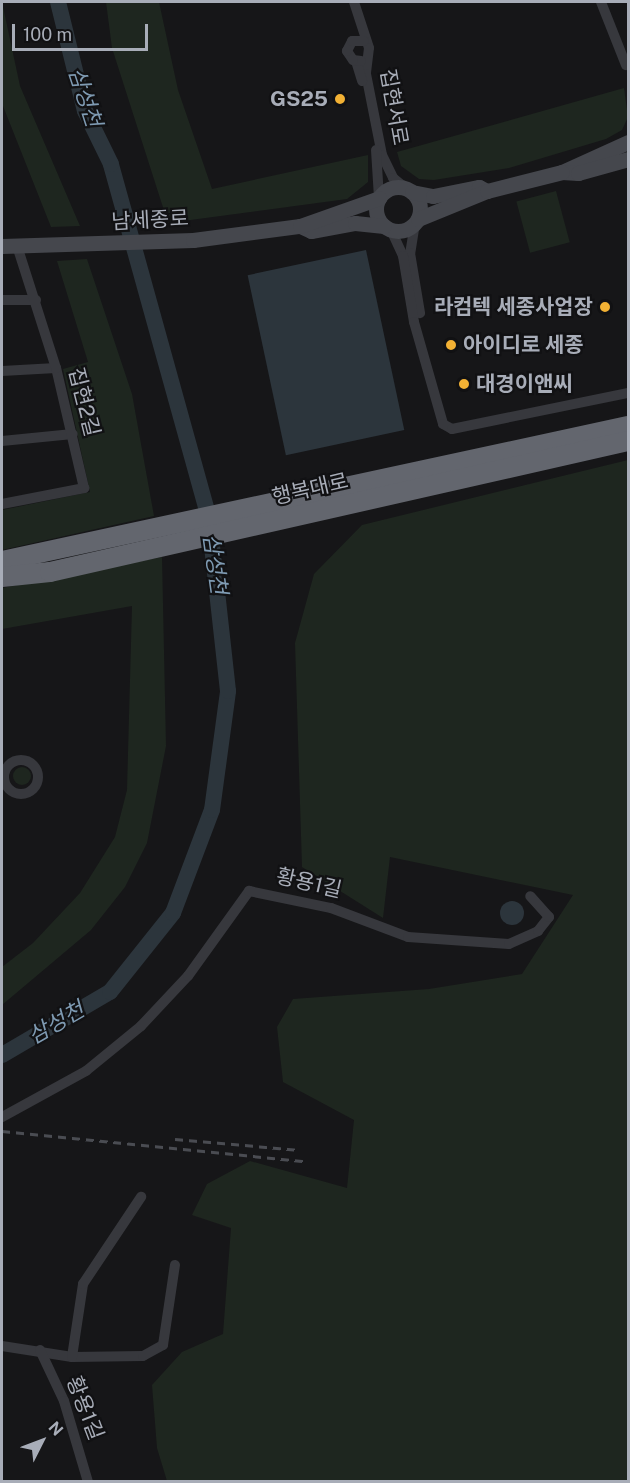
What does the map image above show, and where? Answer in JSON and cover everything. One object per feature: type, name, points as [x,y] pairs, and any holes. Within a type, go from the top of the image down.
[{"type":"highway","name":"행복대로","points":[[2,577],[150,550],[260,515],[628,426]]},
{"type":"highway","name":"행복대로","points":[[2,561],[147,530],[260,515],[628,441]]},
{"type":"street","points":[[354,2],[364,41],[369,48],[362,60],[347,51],[352,41],[354,2]]},
{"type":"street","points":[[601,2],[628,69]]},
{"type":"street","points":[[352,41],[364,41]]},
{"type":"street","name":"집현서로","points":[[362,60],[382,155],[393,178],[410,191]]},
{"type":"street","name":"집현서로","points":[[362,60],[376,153],[379,198]]},
{"type":"street","points":[[387,228],[416,221],[487,192],[562,172],[628,142]]},
{"type":"street","points":[[562,172],[578,174],[628,159]]},
{"type":"street","points":[[487,192],[479,187],[433,196],[390,189],[379,198],[376,213],[403,256],[437,415],[452,429],[628,393]]},
{"type":"street","points":[[410,191],[419,204],[411,253],[419,330]]},
{"type":"street","name":"남세종로","points":[[9,246],[193,240],[300,226],[379,198]]},
{"type":"street","name":"남세종로","points":[[300,226],[311,231],[368,222],[387,228]]},
{"type":"street","name":"집현2길","points":[[2,504],[84,488],[73,434],[36,300],[9,246]]},
{"type":"street","points":[[2,300],[36,300]]},
{"type":"street","points":[[2,371],[56,368]]},
{"type":"street","points":[[2,441],[73,434]]},
{"type":"street","name":"황용1길","points":[[2,1117],[86,1071],[141,1026],[188,976],[249,891],[354,914],[408,937],[509,944],[538,931],[549,917],[530,896]]},
{"type":"street","name":"황용1길","points":[[72,1357],[83,1284],[141,1197]]},
{"type":"street","name":"황용1길","points":[[2,1346],[40,1350],[72,1357],[143,1356],[163,1345],[175,1265]]},
{"type":"street","name":"황용1길","points":[[40,1350],[64,1401],[88,1482]]},
{"type":"shaded area","points":[[2,2],[20,86],[80,226],[51,227],[3,106]]},
{"type":"shaded area","points":[[106,2],[159,2],[178,90],[212,189],[368,155],[368,182],[347,199],[168,223],[112,48]]},
{"type":"shaded area","points":[[624,88],[628,117],[622,130],[606,139],[509,168],[434,180],[419,179],[401,166],[397,152]]},
{"type":"shaded area","points":[[556,191],[570,242],[530,253],[516,202]]},
{"type":"shaded area","points":[[366,250],[404,430],[286,455],[248,275]]},
{"type":"shaded area","points":[[87,259],[132,394],[154,516],[2,550],[2,510],[90,492],[63,369],[88,362],[57,261]]},
{"type":"shaded area","points":[[628,460],[628,1481],[167,1481],[157,1448],[152,1385],[182,1352],[223,1334],[231,1228],[192,1215],[207,1184],[250,1161],[347,1188],[354,1120],[283,1082],[277,1027],[293,999],[429,989],[522,974],[573,895],[390,857],[383,918],[302,867],[295,643],[314,574],[362,525]]},
{"type":"shaded area","points":[[162,557],[166,746],[147,843],[125,887],[91,930],[2,1005],[2,967],[33,943],[80,893],[115,837],[127,790],[132,606],[2,629],[2,588]]},
{"type":"shaded area","points":[[22,767],[28,770],[31,776],[28,782],[22,785],[16,782],[13,776],[16,770]]},
{"type":"shaded area","points":[[512,901],[520,905],[524,913],[520,921],[512,925],[504,921],[500,913],[504,905]]},
{"type":"waterway","name":"삼성천","points":[[2,1055],[110,992],[173,913],[212,810],[228,691],[209,518],[111,164],[85,111],[58,2]]},
{"type":"railway","points":[[2,1131],[305,1161]]},
{"type":"railway","points":[[175,1139],[300,1150]]},
{"type":"place","name":"GS25","points":[[340,99]]},
{"type":"place","name":"라컴텍 세종사업장","points":[[605,307]]},
{"type":"place","name":"아이디로 세종","points":[[451,345]]},
{"type":"place","name":"대경이앤씨","points":[[464,384]]}]
